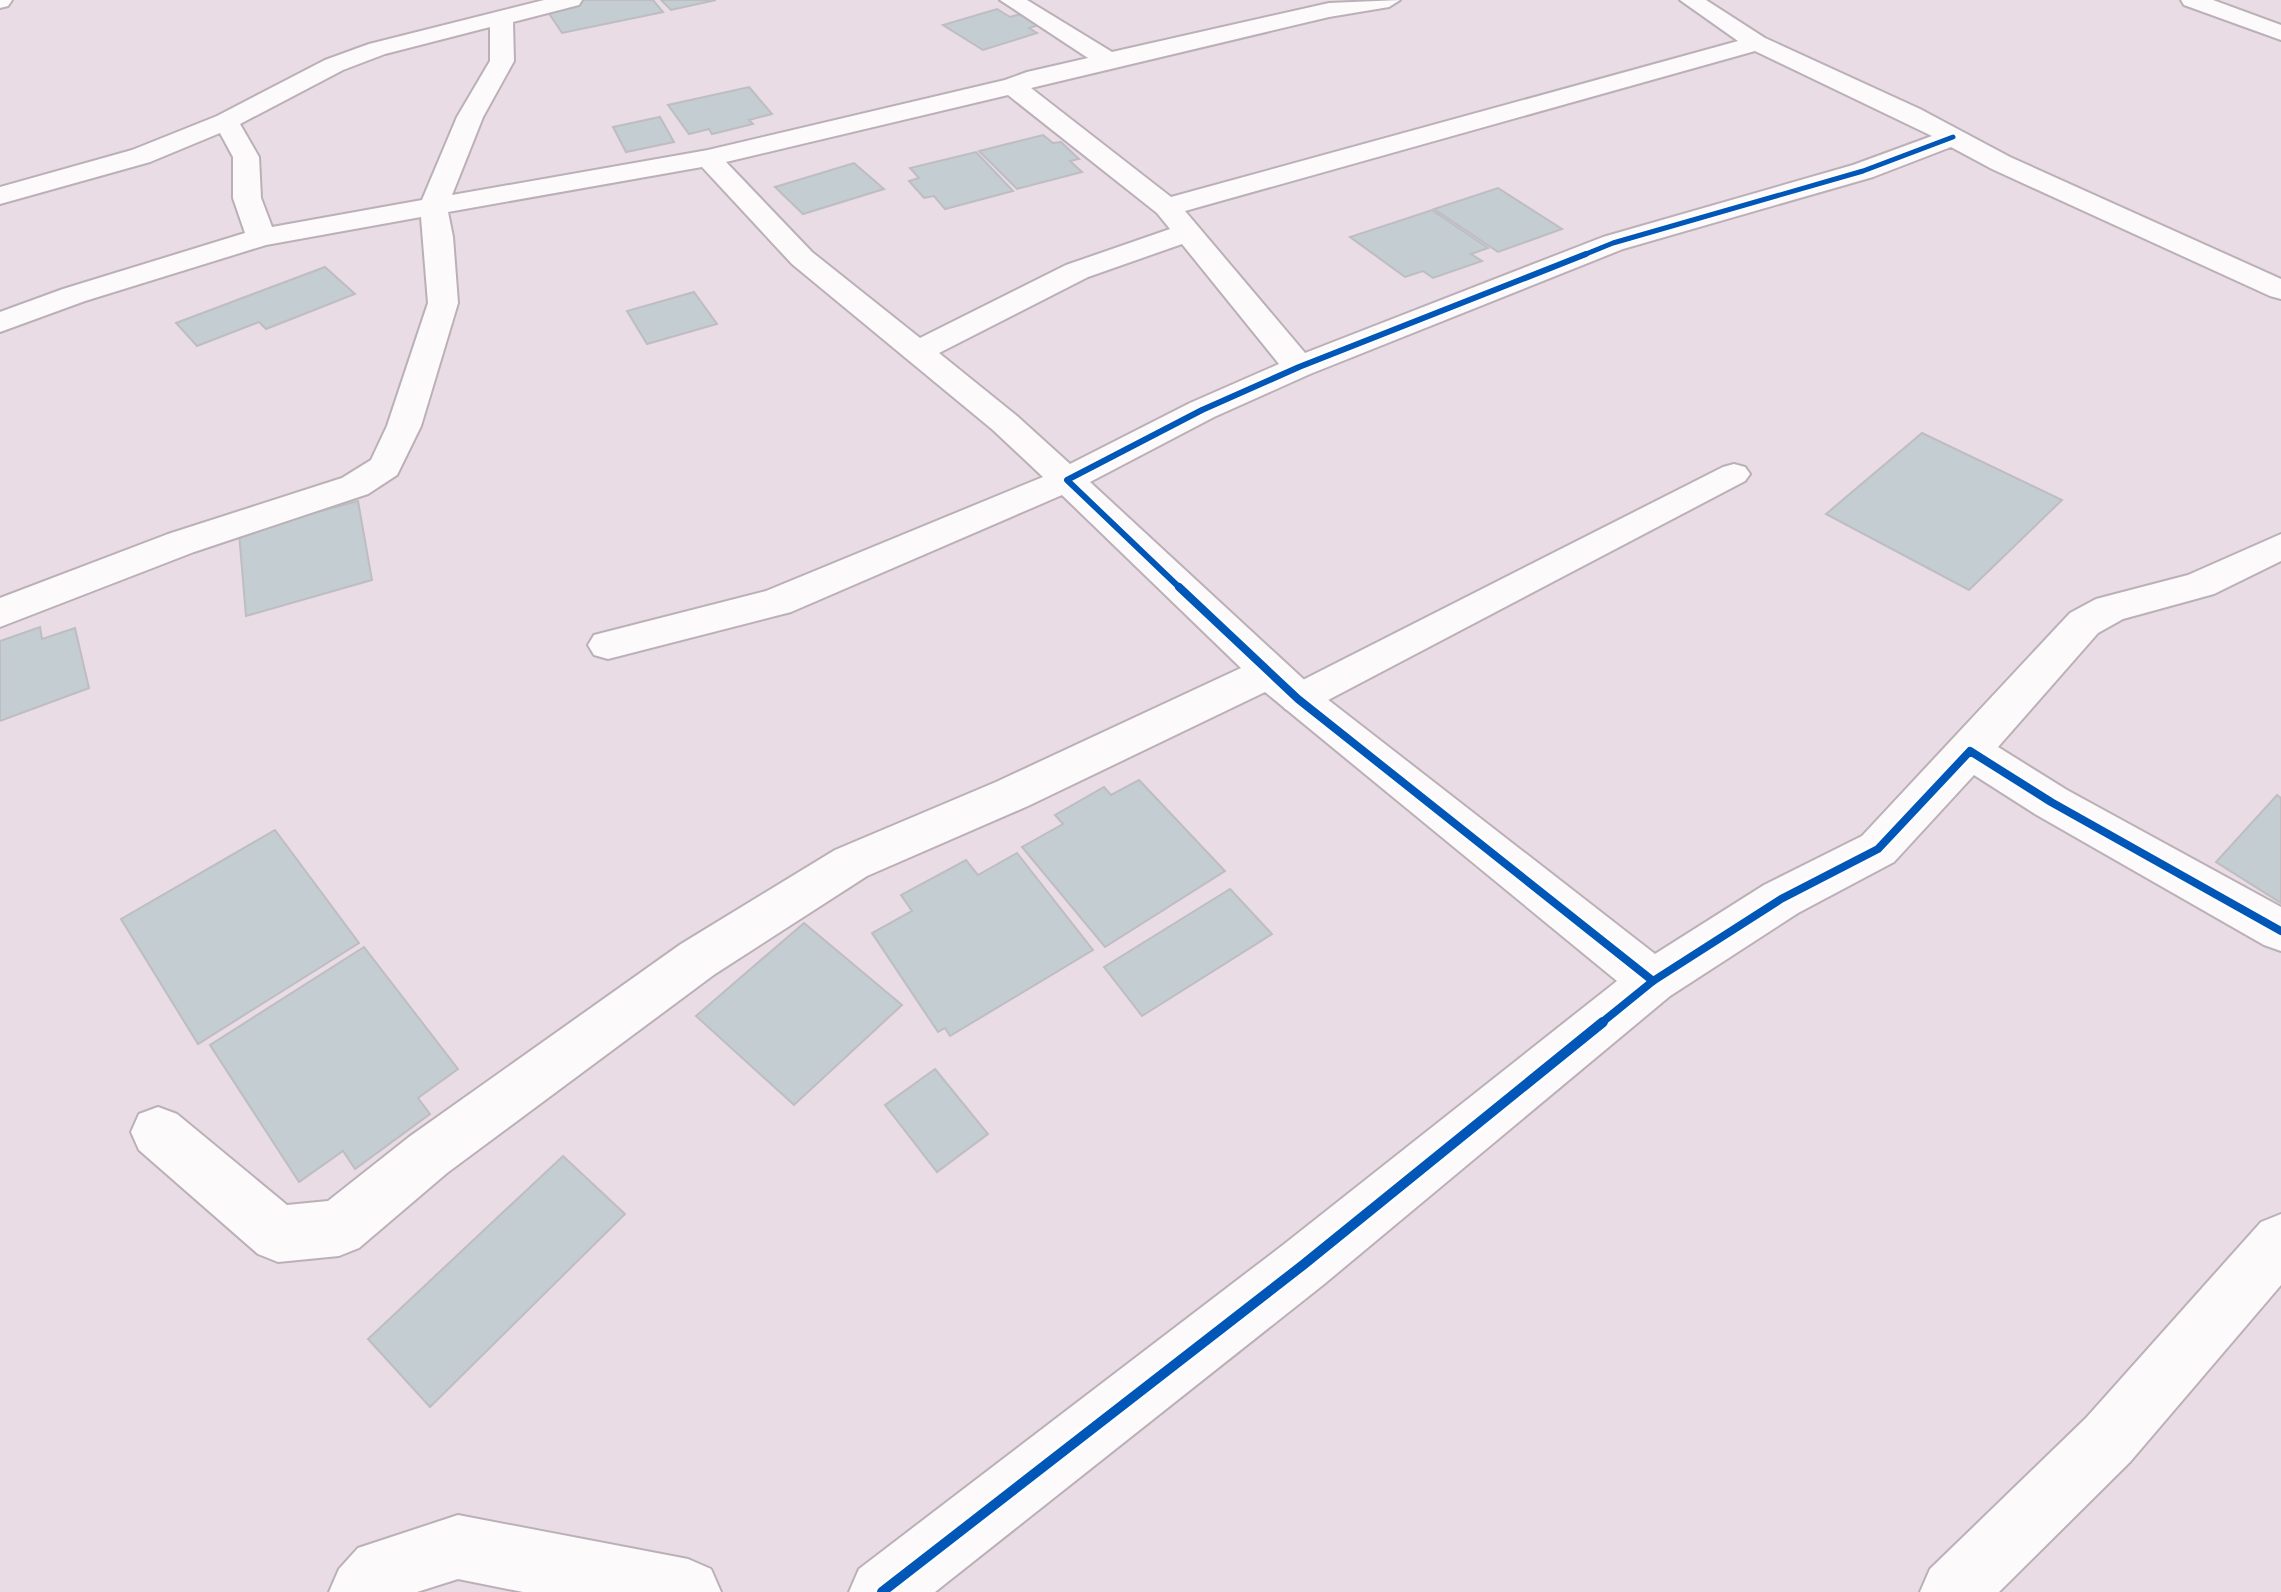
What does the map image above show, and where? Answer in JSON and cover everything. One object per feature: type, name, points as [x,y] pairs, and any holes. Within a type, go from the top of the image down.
[{"type":"street","points":[[0,196],[141,156],[226,121],[334,65],[377,49],[571,0]]},
{"type":"street","points":[[1011,0],[1109,61]]},
{"type":"street","points":[[0,323],[74,295],[261,237],[708,158],[1013,86],[1036,77],[1109,61],[1319,5],[1389,0]]},
{"type":"street","points":[[1691,0],[1757,43],[1911,114],[2001,163],[2281,290]]},
{"type":"street","points":[[2192,0],[2281,33]]},
{"type":"street","points":[[0,613],[181,543],[355,486],[385,467],[404,426],[443,303],[439,237],[433,208],[470,117],[502,61],[501,16]]},
{"type":"street","points":[[1167,207],[1757,43]]},
{"type":"street","points":[[1013,86],[1131,182],[1167,207],[1299,367]]},
{"type":"street","points":[[226,121],[246,157],[247,198],[261,237]]},
{"type":"street","points":[[608,645],[777,602],[1067,480],[1202,410],[1299,367],[1613,243],[1863,171],[1953,137]]},
{"type":"street","points":[[708,158],[802,258],[1005,423],[1284,685],[1653,981]]},
{"type":"street","points":[[917,352],[1077,271],[1186,233]]},
{"type":"street","points":[[882,1592],[1303,1265],[1653,981],[1781,899],[1878,849],[2084,623],[2110,609],[2200,585],[2281,546]]},
{"type":"street","points":[[158,1132],[278,1234],[339,1228],[428,1155],[557,1065],[698,959],[851,863],[1012,794],[1284,685]]},
{"type":"street","points":[[1970,751],[2051,802],[2281,931]]},
{"type":"street","points":[[1953,1592],[2108,1440],[2281,1242]]},
{"type":"street","points":[[362,1592],[381,1571],[458,1547],[688,1592]]},
{"type":"lane","points":[[1284,685],[1734,474]]},
{"type":"building","points":[[576,0],[653,0],[663,12],[562,33],[544,6]]},
{"type":"building","points":[[661,0],[716,0],[671,10]]},
{"type":"building","points":[[997,9],[1010,17],[1020,14],[1039,25],[1029,28],[1037,33],[983,50],[943,25]]},
{"type":"building","points":[[749,87],[772,114],[749,120],[753,124],[712,134],[709,129],[689,134],[668,105]]},
{"type":"building","points":[[660,117],[674,142],[626,152],[613,127]]},
{"type":"building","points":[[1043,135],[1053,143],[1061,142],[1079,159],[1070,161],[1082,172],[1017,189],[979,151]]},
{"type":"building","points":[[976,152],[1013,191],[945,209],[934,196],[924,198],[909,181],[919,178],[910,168]]},
{"type":"building","points":[[854,163],[884,189],[803,214],[775,187]]},
{"type":"building","points":[[1498,188],[1562,229],[1498,252],[1434,209]]},
{"type":"building","points":[[1432,210],[1488,248],[1471,254],[1482,261],[1433,278],[1423,271],[1405,277],[1350,237]]},
{"type":"building","points":[[325,267],[355,294],[266,329],[259,322],[197,346],[176,323]]},
{"type":"building","points":[[694,292],[717,324],[647,344],[627,311]]},
{"type":"building","points":[[1922,433],[2062,500],[1969,590],[1826,514]]},
{"type":"building","points":[[358,501],[372,580],[246,616],[239,533]]},
{"type":"building","points":[[40,627],[42,639],[75,628],[89,688],[0,721],[0,641]]},
{"type":"building","points":[[1139,780],[1225,871],[1105,947],[1022,847],[1063,824],[1055,815],[1104,787],[1111,795]]},
{"type":"building","points":[[2277,795],[2281,798],[2281,903],[2216,862]]},
{"type":"building","points":[[275,830],[359,943],[198,1044],[121,919]]},
{"type":"building","points":[[1017,853],[1093,950],[950,1036],[945,1028],[938,1032],[872,933],[912,911],[901,895],[966,860],[978,875]]},
{"type":"building","points":[[1230,889],[1272,934],[1142,1016],[1104,967]]},
{"type":"building","points":[[804,923],[902,1005],[794,1105],[696,1016]]},
{"type":"building","points":[[364,947],[458,1069],[418,1098],[430,1114],[355,1169],[343,1151],[299,1182],[210,1045]]},
{"type":"building","points":[[935,1069],[988,1134],[937,1172],[885,1105]]},
{"type":"building","points":[[563,1156],[625,1214],[430,1407],[368,1339]]},
{"type":"cycle path","points":[[1653,981],[1298,699],[1067,480],[1202,410],[1299,367],[1613,243],[1863,171],[1953,137]]},
{"type":"cycle path","points":[[882,1592],[1303,1265],[1653,981],[1781,899],[1878,849],[1970,751],[2051,802],[2281,931]]}]
